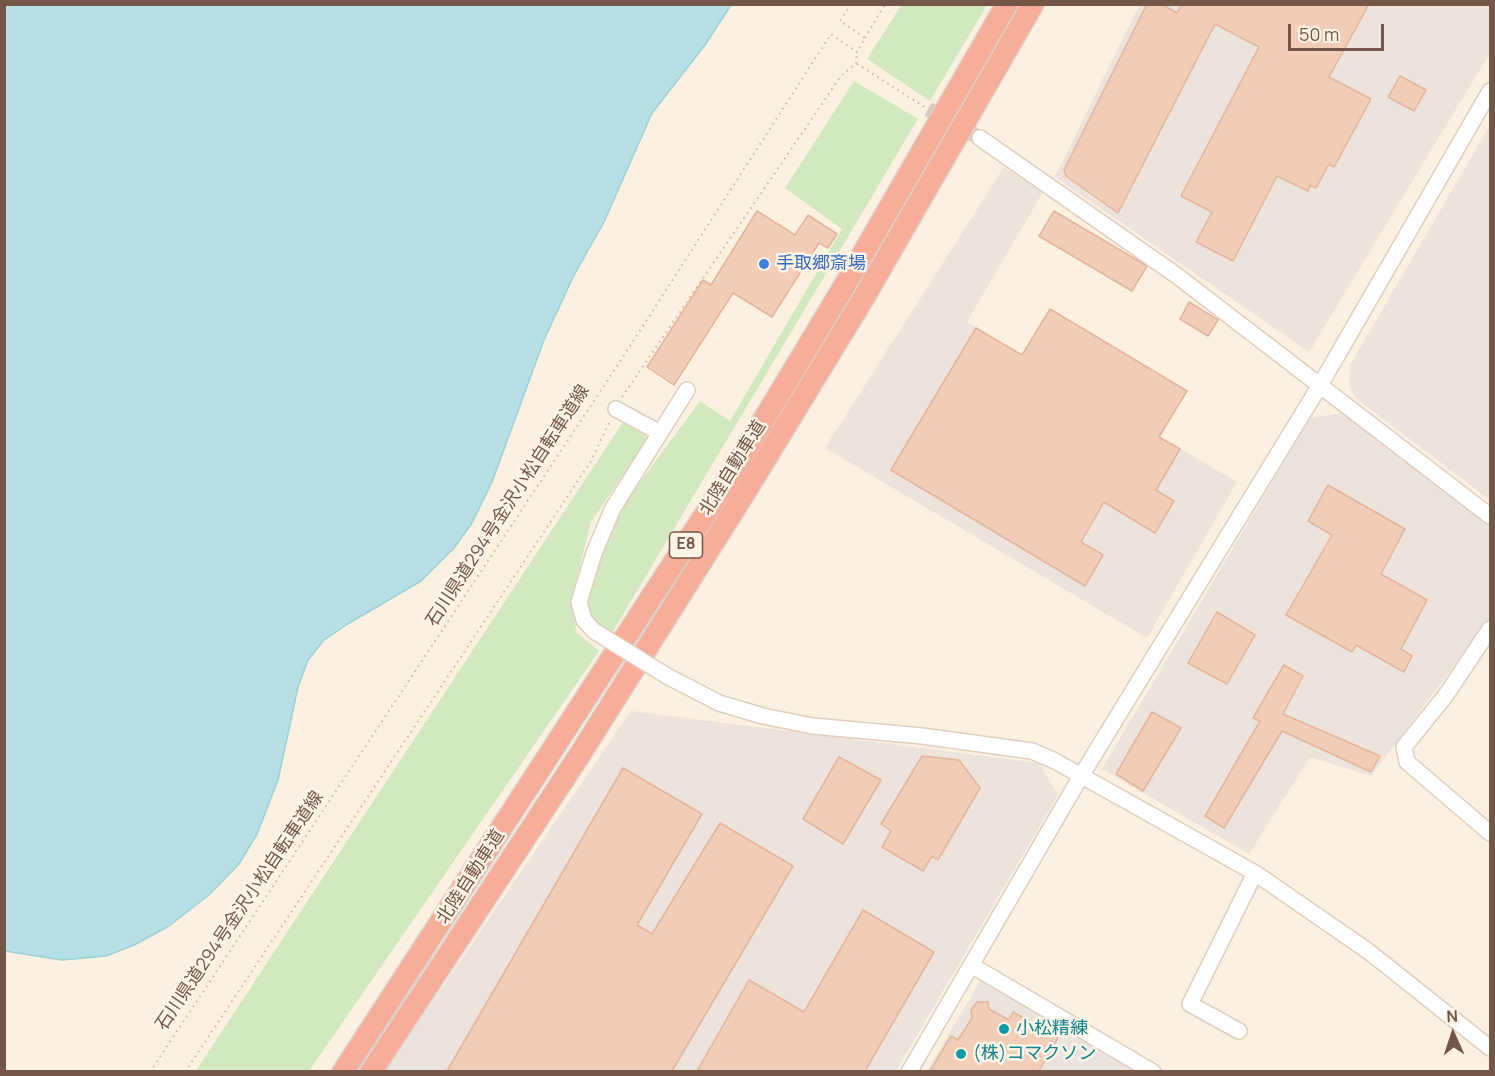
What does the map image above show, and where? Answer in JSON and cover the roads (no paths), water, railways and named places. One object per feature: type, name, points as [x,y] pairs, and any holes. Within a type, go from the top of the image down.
[{"type":"highway","name":"北陸自動車道","points":[[343,1071],[725,484],[845,285],[1007,4]]},
{"type":"highway","name":"北陸自動車道","points":[[370,1071],[573,766],[747,489],[875,279],[1033,4]]},
{"type":"street","points":[[909,1071],[1081,776],[1319,387],[1491,91]]},
{"type":"street","points":[[980,138],[1184,282],[1491,516]]},
{"type":"street","points":[[687,390],[613,508],[583,583],[579,602],[584,620],[594,631],[667,676],[719,703],[763,716],[813,726],[922,736],[1032,751],[1255,873],[1368,951],[1491,1048]]},
{"type":"street","points":[[616,409],[660,433]]},
{"type":"street","points":[[1491,629],[1446,695],[1404,747],[1407,762],[1491,833]]},
{"type":"street","points":[[1239,1030],[1190,1004],[1255,873]]},
{"type":"street","points":[[971,965],[1153,1071]]},
{"type":"water","points":[[5,4],[731,5],[705,45],[652,113],[604,222],[573,277],[544,340],[492,482],[472,523],[454,548],[421,581],[324,640],[308,660],[298,687],[278,780],[257,834],[239,864],[210,894],[169,926],[134,945],[106,956],[62,960],[5,951]]},
{"type":"tunnel","points":[[928,109],[980,138]]},
{"type":"place","name":"手取郷斎場","points":[[764,264]]},
{"type":"place","name":"小松精練","points":[[1004,1029]]},
{"type":"place","name":"(株)コマクソン","points":[[961,1054]]}]
